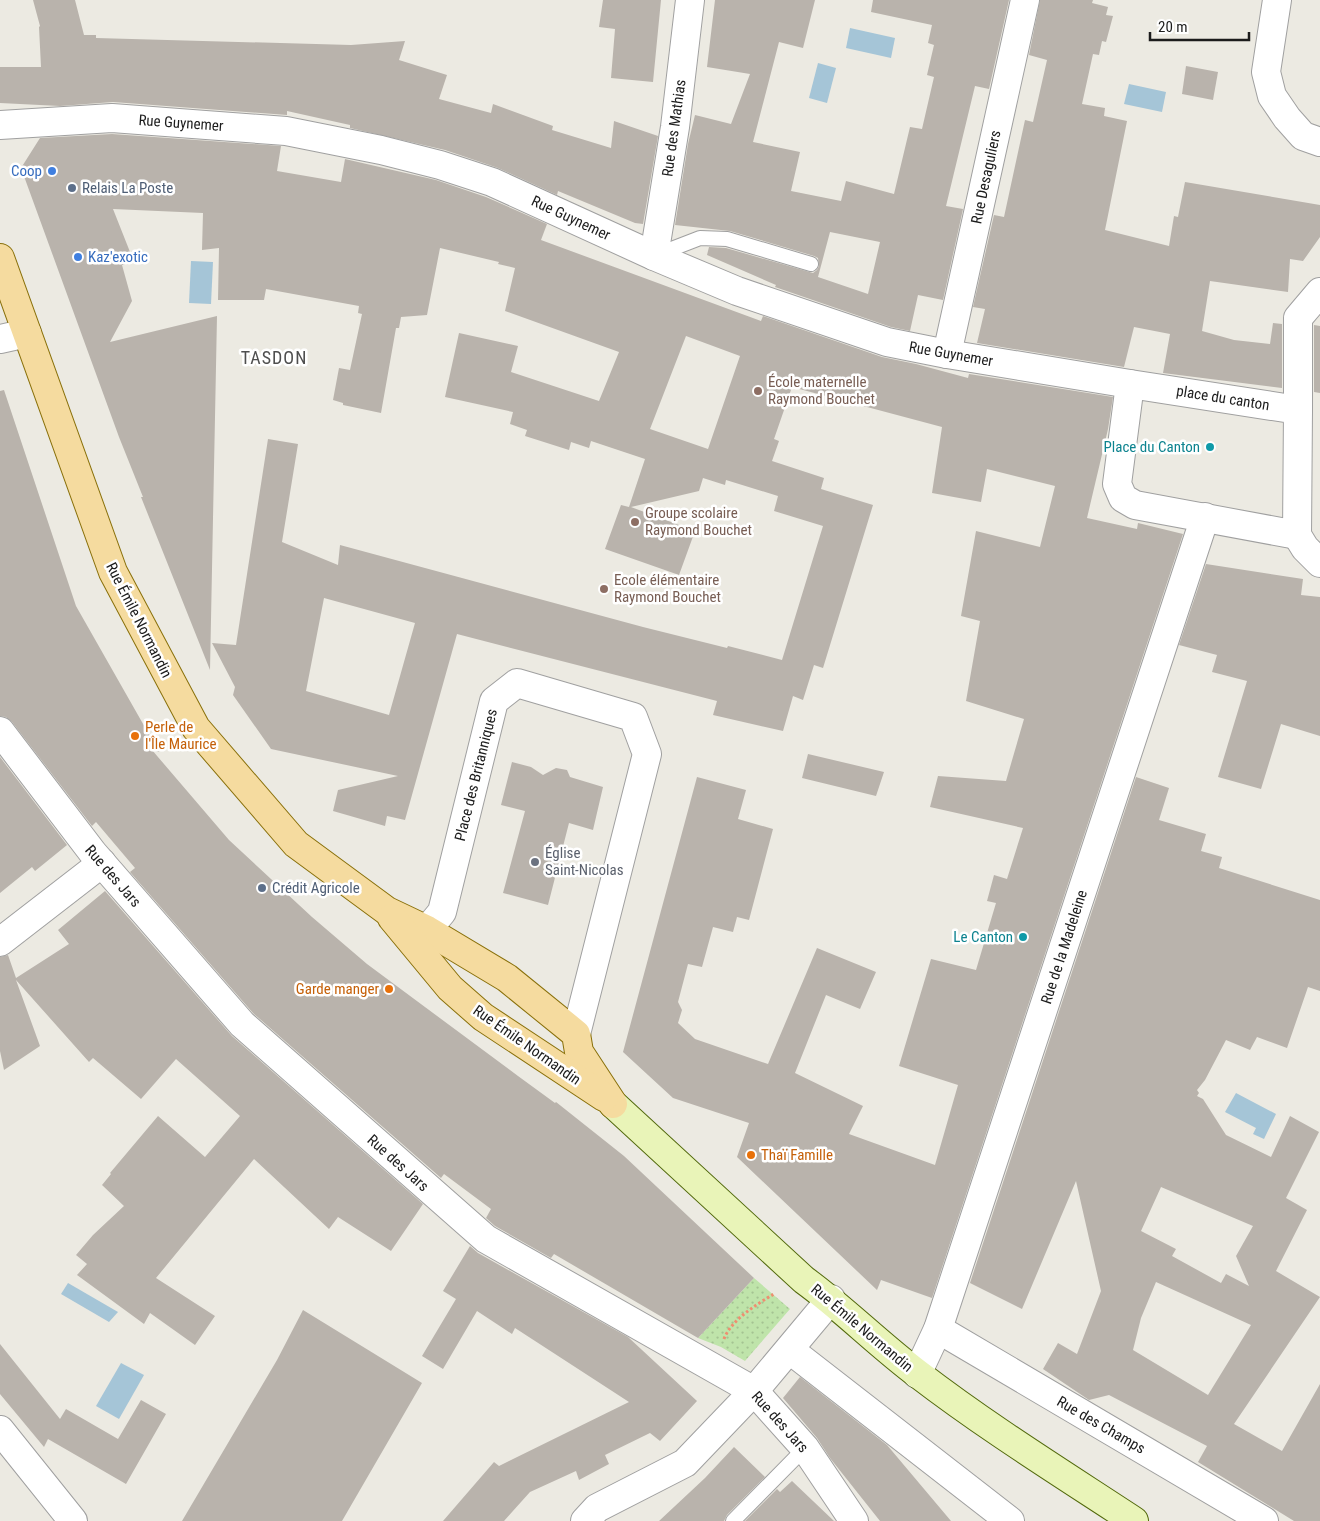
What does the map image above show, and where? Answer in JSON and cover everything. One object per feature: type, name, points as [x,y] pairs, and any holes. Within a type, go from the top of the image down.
[{"type":"main road","name":"Rue Émile Normandin","points":[[0,258],[113,572],[196,728],[296,844],[387,911],[428,930],[507,978],[576,1034],[579,1052],[614,1104]]},
{"type":"main road","name":"Rue Émile Normandin","points":[[387,911],[450,988],[483,1017],[614,1104],[804,1280],[831,1299],[917,1374],[1020,1446],[1134,1521]]},
{"type":"street","name":"Rue des Mathias","points":[[654,256],[676,127],[690,0]]},
{"type":"street","name":"Rue Desaguliers","points":[[948,354],[1025,0]]},
{"type":"street","points":[[1277,0],[1266,72],[1272,96],[1287,118],[1303,136],[1320,142]]},
{"type":"street","name":"Rue Guynemer","points":[[0,124],[122,119],[286,130],[381,150],[440,165],[492,182],[654,256],[737,291],[887,342],[1130,384]]},
{"type":"street","points":[[1320,292],[1298,318],[1297,535],[1305,548],[1320,563]]},
{"type":"street","points":[[0,339],[28,333]]},
{"type":"street","points":[[1130,384],[1117,484],[1123,498],[1135,505],[1297,535]]},
{"type":"street","name":"place du canton","points":[[1130,384],[1298,410]]},
{"type":"street","name":"Rue de la Madeleine","points":[[917,1374],[938,1330],[1205,517]]},
{"type":"street","name":"Place des Britanniques","points":[[428,930],[442,912],[494,701],[517,683],[632,717],[647,754],[576,1034]]},
{"type":"street","name":"Rue des Jars","points":[[0,731],[102,864],[242,1024],[486,1239],[754,1391],[805,1448],[854,1521]]},
{"type":"street","points":[[0,942],[102,864]]},
{"type":"street","points":[[585,1521],[597,1508],[685,1463],[754,1391],[831,1299]]},
{"type":"street","name":"Rue des Champs","points":[[938,1330],[1264,1521]]},
{"type":"street","points":[[790,1350],[1010,1521]]},
{"type":"street","points":[[0,1430],[73,1521]]},
{"type":"lane","points":[[654,256],[700,238],[727,239],[811,264]]},
{"type":"lane","points":[[733,1521],[805,1448]]},
{"type":"path","points":[[725,1375],[720,1346],[727,1329],[758,1303],[804,1280]]},
{"type":"green space","points":[[754,1278],[790,1309],[745,1361],[721,1347],[698,1338]]},
{"type":"water","points":[[850,28],[895,38],[891,58],[846,48]]},
{"type":"water","points":[[818,63],[836,68],[827,103],[809,98]]},
{"type":"water","points":[[1129,84],[1166,92],[1162,112],[1124,104]]},
{"type":"water","points":[[191,261],[213,262],[211,304],[189,303]]},
{"type":"water","points":[[1236,1093],[1276,1114],[1264,1139],[1253,1134],[1256,1128],[1225,1112]]},
{"type":"water","points":[[68,1283],[118,1312],[109,1322],[61,1294]]},
{"type":"water","points":[[121,1363],[144,1375],[119,1419],[96,1406]]},
{"type":"building","points":[[33,0],[75,0],[84,35],[96,35],[96,38],[351,45],[405,41],[399,60],[447,75],[439,99],[491,113],[493,104],[553,126],[552,130],[611,148],[614,121],[658,136],[643,224],[635,223],[558,191],[557,195],[498,168],[445,150],[350,128],[350,125],[287,111],[287,115],[113,102],[60,106],[0,103],[0,67],[41,67],[40,26]]},
{"type":"building","points":[[603,0],[661,0],[653,82],[611,78],[615,29],[599,27]]},
{"type":"building","points":[[715,0],[815,0],[803,48],[779,42],[753,142],[800,152],[791,191],[841,201],[846,181],[894,194],[910,127],[922,129],[934,77],[927,75],[934,45],[928,43],[932,25],[871,12],[873,0],[1009,0],[989,89],[975,86],[946,206],[963,209],[943,300],[918,295],[910,331],[891,327],[775,287],[776,285],[707,255],[709,247],[726,248],[813,273],[819,266],[818,258],[814,256],[730,231],[675,225],[688,144],[695,115],[731,124],[750,74],[707,67]],"holes":[[[830,232],[880,242],[868,294],[818,277]]]},
{"type":"building","points":[[1040,0],[1093,0],[1092,3],[1108,7],[1106,15],[1113,16],[1106,42],[1102,41],[1099,55],[1093,54],[1082,104],[1105,108],[1104,116],[1127,121],[1105,230],[1169,246],[1174,216],[1178,217],[1185,182],[1320,205],[1320,237],[1303,261],[1290,259],[1288,292],[1210,281],[1202,331],[1234,340],[1270,344],[1273,323],[1282,324],[1282,388],[1163,373],[1170,334],[1134,327],[1124,367],[977,343],[985,309],[973,307],[994,215],[1004,217],[1025,120],[1033,122],[1047,60],[1029,55]]},
{"type":"building","points":[[1186,66],[1218,72],[1213,100],[1182,94]]},
{"type":"building","points":[[112,134],[281,146],[277,171],[341,182],[345,159],[436,180],[486,197],[547,224],[541,240],[761,321],[763,316],[882,357],[968,378],[969,374],[1113,397],[1108,429],[1087,518],[1137,529],[1138,523],[1183,534],[932,1298],[881,1280],[877,1290],[737,1157],[749,1123],[673,1098],[623,1052],[697,777],[746,790],[738,819],[773,829],[749,920],[737,917],[733,932],[713,927],[702,967],[688,964],[678,1002],[682,1010],[678,1023],[695,1039],[768,1064],[817,948],[876,972],[860,1009],[826,995],[795,1073],[863,1106],[849,1134],[935,1165],[958,1085],[899,1066],[931,959],[976,970],[996,903],[987,901],[994,875],[1007,879],[1023,828],[930,807],[938,776],[1006,781],[1024,719],[966,701],[980,621],[961,616],[976,531],[1040,547],[1055,486],[987,469],[981,502],[932,493],[942,427],[792,387],[774,439],[779,441],[772,461],[824,478],[821,489],[873,505],[823,668],[814,665],[803,700],[793,696],[783,731],[713,715],[717,701],[457,634],[405,820],[387,816],[385,826],[333,811],[338,790],[398,776],[271,749],[233,695],[235,687],[212,643],[236,645],[268,439],[298,444],[282,542],[338,565],[340,545],[643,627],[782,660],[823,526],[774,511],[778,496],[726,480],[725,485],[703,478],[699,491],[631,507],[695,531],[679,575],[605,549],[621,505],[629,507],[645,459],[591,441],[589,448],[571,442],[569,450],[525,436],[527,430],[510,424],[513,412],[445,397],[459,333],[518,346],[511,372],[599,401],[619,352],[505,311],[515,268],[498,264],[499,262],[440,248],[427,315],[401,317],[399,328],[396,328],[381,413],[343,405],[343,403],[333,400],[339,368],[350,370],[362,314],[358,313],[359,306],[266,289],[264,300],[218,300],[219,248],[202,250],[203,213],[113,209],[134,262],[122,265],[132,301],[110,342],[217,316],[210,670],[141,497],[143,497],[119,437],[21,168],[40,138]],"holes":[[[686,336],[740,356],[708,449],[650,429]],[[324,598],[415,623],[389,715],[306,691]]]},
{"type":"building","points":[[1314,325],[1320,326],[1320,393],[1314,392]]},
{"type":"building","points":[[4,390],[76,606],[159,752],[152,750],[229,840],[312,917],[367,964],[556,1102],[624,1156],[754,1278],[698,1338],[554,1254],[551,1258],[495,1226],[486,1218],[491,1209],[444,1174],[441,1178],[253,1013],[130,872],[135,868],[96,822],[92,826],[12,722],[6,717],[0,716],[0,391]]},
{"type":"building","points":[[1206,564],[1303,579],[1301,595],[1320,597],[1320,736],[1281,724],[1261,789],[1218,777],[1247,681],[1212,672],[1217,655],[1179,645]]},
{"type":"building","points":[[808,754],[884,772],[876,796],[802,778]]},
{"type":"building","points":[[0,757],[67,845],[35,871],[32,867],[0,893]]},
{"type":"building","name":"Église Saint-Nicolas","points":[[512,762],[531,767],[543,775],[556,768],[567,770],[570,777],[603,787],[593,830],[569,823],[548,905],[503,893],[525,811],[501,805]]},
{"type":"building","points":[[1136,777],[1169,788],[1159,820],[1206,834],[1201,851],[1222,857],[1219,868],[1320,900],[1320,991],[1308,987],[1287,1048],[1257,1037],[1250,1050],[1226,1040],[1205,1080],[1197,1090],[1199,1093],[1197,1096],[1203,1099],[1226,1135],[1271,1157],[1290,1116],[1319,1132],[1286,1198],[1307,1210],[1276,1271],[1320,1297],[1234,1424],[1282,1451],[1320,1384],[1320,1521],[1294,1521],[1198,1462],[1207,1446],[1109,1395],[1089,1400],[1043,1369],[1058,1343],[1077,1354],[1101,1291],[1076,1181],[1022,1309],[970,1283]],"holes":[[[1161,1187],[1253,1226],[1236,1256],[1249,1286],[1226,1274],[1221,1283],[1172,1256],[1176,1249],[1141,1231]],[[1156,1282],[1251,1325],[1208,1395],[1133,1350],[1141,1318]]]},
{"type":"building","points":[[105,891],[232,1036],[423,1204],[391,1251],[338,1217],[329,1229],[254,1159],[156,1278],[215,1316],[195,1345],[150,1313],[144,1324],[77,1275],[87,1264],[76,1255],[93,1235],[124,1206],[102,1185],[158,1116],[205,1157],[240,1116],[176,1059],[141,1099],[93,1058],[89,1062],[16,980],[40,1046],[4,1070],[0,1051],[0,957],[8,955],[16,978],[69,944],[58,930]]},
{"type":"building","points":[[470,1246],[478,1253],[628,1337],[697,1401],[660,1441],[650,1433],[605,1455],[609,1464],[579,1480],[576,1471],[530,1492],[504,1521],[443,1521],[494,1462],[499,1466],[629,1402],[515,1328],[512,1334],[477,1311],[443,1369],[422,1356],[456,1299],[443,1291]]},
{"type":"building","points":[[303,1310],[422,1383],[342,1521],[182,1521],[277,1360]]},
{"type":"building","points":[[0,1344],[60,1419],[66,1409],[118,1439],[141,1400],[166,1414],[126,1484],[48,1439],[44,1447],[0,1394]]},
{"type":"building","points":[[800,1377],[887,1445],[951,1521],[880,1521],[830,1458],[817,1438],[783,1398]]},
{"type":"building","points":[[734,1447],[765,1477],[727,1515],[724,1521],[659,1521],[705,1478]]},
{"type":"building","points":[[792,1481],[834,1521],[745,1521],[777,1489],[780,1492]]},
{"type":"place","name":"Coop","points":[[52,171]]},
{"type":"place","name":"Relais La Poste","points":[[72,188]]},
{"type":"place","name":"Kaz'exotic","points":[[78,257]]},
{"type":"place","name":"École maternelle Raymond Bouchet","points":[[758,391]]},
{"type":"place","name":"Place du Canton","points":[[1210,447]]},
{"type":"place","name":"Groupe scolaire Raymond Bouchet","points":[[635,522]]},
{"type":"place","name":"Ecole élémentaire Raymond Bouchet","points":[[604,589]]},
{"type":"place","name":"Perle de l'Île Maurice","points":[[135,736]]},
{"type":"place","name":"Église Saint-Nicolas","points":[[535,862]]},
{"type":"place","name":"Crédit Agricole","points":[[262,888]]},
{"type":"place","name":"Le Canton","points":[[1023,937]]},
{"type":"place","name":"Garde manger","points":[[389,989]]},
{"type":"place","name":"Thaï Famille","points":[[751,1155]]},
{"type":"district","name":"TASDON","points":[[274,357]]}]
